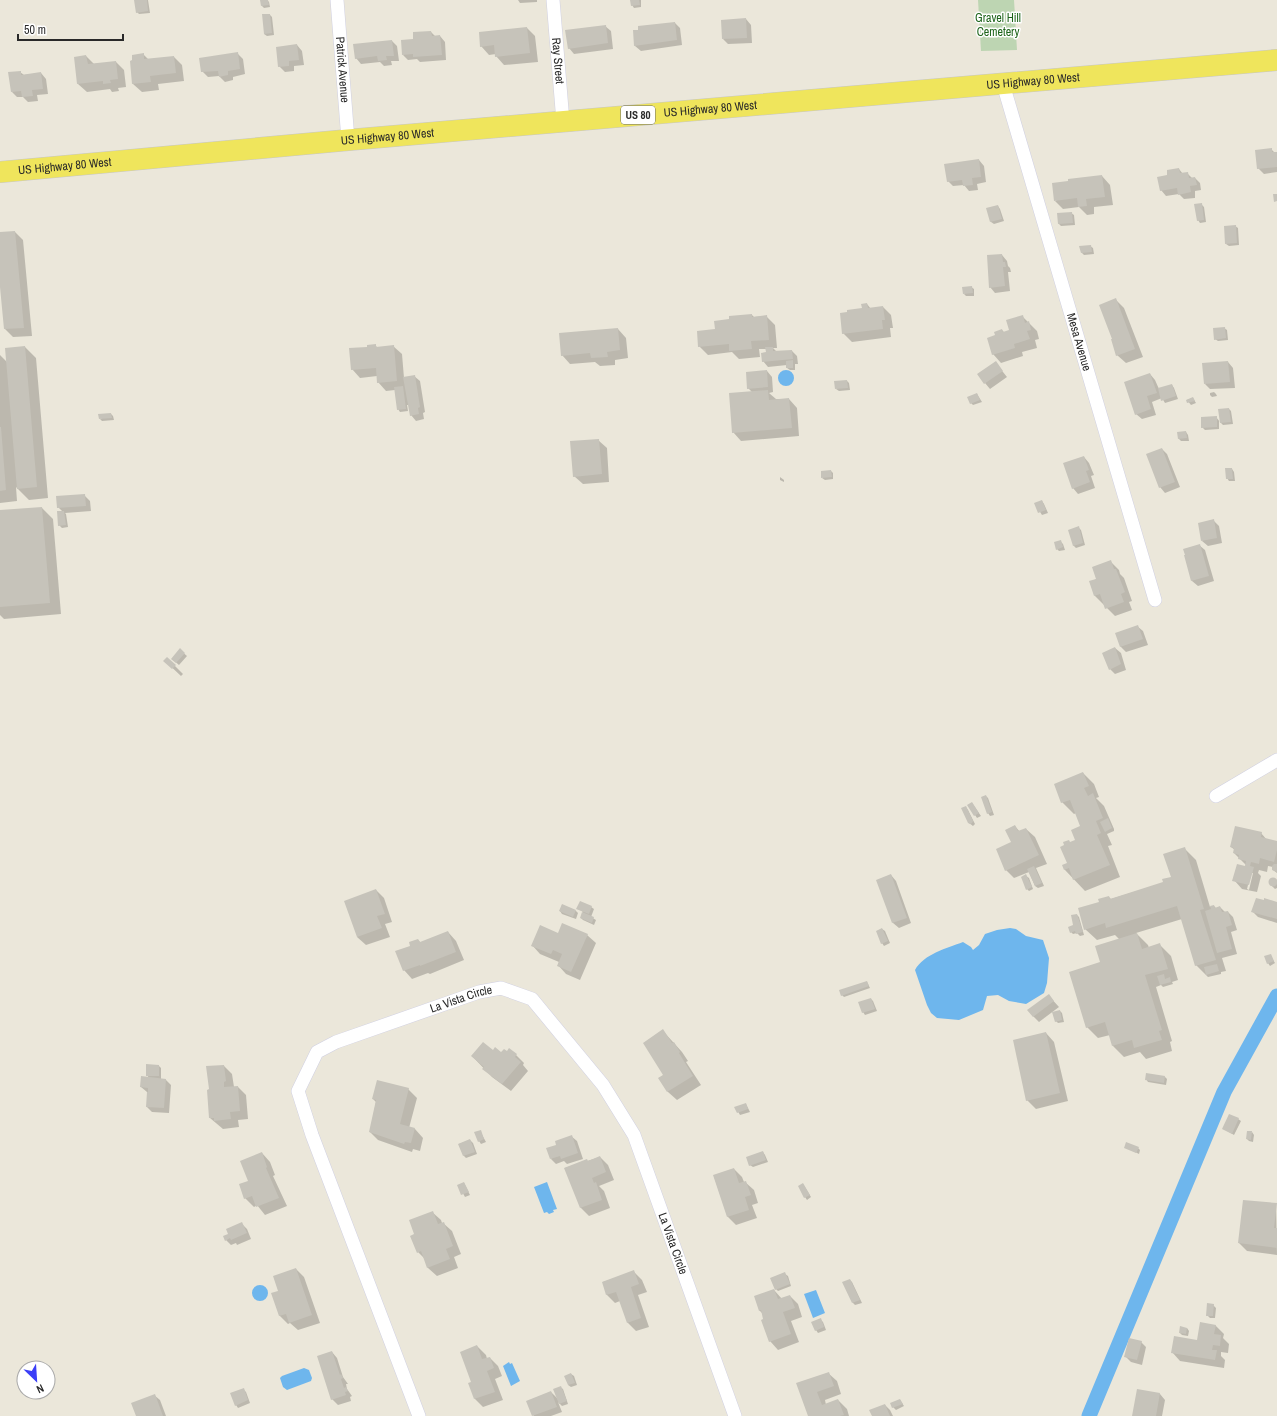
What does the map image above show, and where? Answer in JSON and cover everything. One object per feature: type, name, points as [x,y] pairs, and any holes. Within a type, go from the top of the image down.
[{"type":"main road","name":"US Highway 80 West","points":[[0,172],[348,140],[1277,60]]},
{"type":"street","name":"Patrick Avenue","points":[[337,0],[348,140]]},
{"type":"street","name":"Ray Street","points":[[553,0],[563,122]]},
{"type":"street","name":"Mesa Avenue","points":[[1003,84],[1155,600]]},
{"type":"street","points":[[1216,796],[1277,760]]},
{"type":"street","name":"La Vista Circle","points":[[419,1416],[312,1135],[298,1091],[317,1052],[336,1042],[479,992],[501,988],[532,999],[603,1085],[634,1135],[735,1416]]},
{"type":"green space","name":"Gravel Hill Cemetery","points":[[978,0],[1014,0],[1017,50],[981,51]]},
{"type":"water","points":[[783,370],[789,370],[794,375],[792,384],[789,386],[783,386],[778,381],[778,375]]},
{"type":"water","points":[[1010,928],[1016,929],[1026,936],[1043,940],[1049,958],[1047,983],[1044,993],[1026,1004],[1009,1001],[998,995],[987,996],[983,1010],[959,1020],[937,1018],[931,1013],[915,970],[919,964],[936,952],[963,942],[973,950],[979,945],[985,934]]},
{"type":"water","points":[[547,1182],[557,1209],[553,1210],[554,1212],[549,1214],[547,1212],[544,1213],[534,1187]]},
{"type":"water","points":[[260,1285],[266,1287],[268,1293],[266,1299],[260,1301],[254,1299],[252,1293],[254,1287]]},
{"type":"water","points":[[816,1290],[825,1313],[813,1318],[804,1294]]},
{"type":"water","points":[[509,1362],[510,1364],[512,1363],[520,1381],[511,1386],[503,1366]]},
{"type":"water","points":[[304,1368],[309,1370],[312,1378],[311,1381],[287,1390],[283,1387],[280,1378],[282,1376]]},
{"type":"building","points":[[134,0],[147,0],[148,11],[136,13]]},
{"type":"building","points":[[260,0],[268,0],[269,5],[261,6]]},
{"type":"building","points":[[630,0],[639,0],[640,5],[631,6]]},
{"type":"building","points":[[262,14],[270,14],[272,33],[264,34]]},
{"type":"building","points":[[746,18],[747,38],[722,39],[721,20]]},
{"type":"building","points":[[675,22],[677,40],[634,46],[633,30],[638,30],[638,26]]},
{"type":"building","points":[[606,25],[608,43],[568,49],[565,30]]},
{"type":"building","points":[[527,27],[530,53],[495,57],[494,45],[480,47],[479,32]]},
{"type":"building","points":[[431,31],[432,36],[440,35],[442,55],[413,57],[413,54],[402,55],[401,40],[413,39],[413,32]]},
{"type":"building","points":[[392,40],[394,56],[386,56],[387,60],[378,61],[377,56],[355,59],[353,44]]},
{"type":"building","points":[[297,44],[299,60],[289,61],[289,66],[278,67],[276,47]]},
{"type":"building","points":[[238,52],[240,69],[228,71],[228,75],[219,77],[218,71],[201,72],[199,58]]},
{"type":"building","points":[[144,53],[144,59],[174,56],[176,73],[150,76],[151,82],[132,84],[130,61],[132,60],[132,55]]},
{"type":"building","points":[[86,55],[88,64],[116,61],[118,79],[110,80],[111,83],[103,84],[103,81],[77,84],[74,57]]},
{"type":"building","points":[[21,71],[21,75],[41,72],[43,89],[32,90],[33,96],[22,97],[21,91],[11,92],[8,72]]},
{"type":"building","points":[[1272,148],[1272,152],[1277,152],[1277,167],[1257,169],[1255,150]]},
{"type":"building","points":[[979,159],[981,177],[972,178],[973,185],[963,186],[962,180],[947,182],[944,164]]},
{"type":"building","points":[[1179,168],[1180,173],[1188,172],[1189,178],[1195,177],[1197,185],[1190,186],[1191,192],[1178,195],[1177,188],[1160,191],[1157,177],[1167,175],[1167,170]]},
{"type":"building","points":[[1102,175],[1105,197],[1086,199],[1087,206],[1078,207],[1077,198],[1054,201],[1052,183],[1068,181],[1068,179]]},
{"type":"building","points":[[1273,194],[1277,194],[1277,201],[1274,202]]},
{"type":"building","points":[[1202,203],[1204,220],[1197,221],[1194,204]]},
{"type":"building","points":[[998,205],[1002,219],[990,222],[986,208]]},
{"type":"building","points":[[1072,212],[1073,223],[1058,224],[1057,213]]},
{"type":"building","points":[[1236,225],[1237,243],[1225,244],[1224,226]]},
{"type":"building","points":[[15,231],[24,328],[4,329],[0,287],[0,232]]},
{"type":"building","points":[[1091,245],[1092,252],[1081,253],[1079,246]]},
{"type":"building","points":[[1002,254],[1003,262],[1005,262],[1006,267],[1003,267],[1005,286],[989,288],[987,255]]},
{"type":"building","points":[[972,286],[973,293],[963,294],[962,287]]},
{"type":"building","points":[[1116,298],[1135,349],[1116,356],[1112,339],[1099,305]]},
{"type":"building","points":[[867,303],[868,308],[883,306],[885,320],[882,320],[883,329],[842,334],[840,313],[847,312],[847,310],[862,308],[861,304]]},
{"type":"building","points":[[752,314],[752,317],[767,315],[769,340],[751,341],[752,349],[729,351],[729,344],[698,347],[697,331],[715,329],[714,321],[729,319],[729,316]]},
{"type":"building","points":[[1023,315],[1025,323],[1029,321],[1031,330],[1027,331],[1030,339],[1014,344],[1015,348],[992,355],[987,338],[995,335],[994,332],[1002,329],[1003,332],[1009,330],[1006,320]]},
{"type":"building","points":[[1225,327],[1226,338],[1214,340],[1213,328]]},
{"type":"building","points":[[618,328],[620,350],[607,352],[608,357],[591,358],[590,353],[561,356],[559,333]]},
{"type":"building","points":[[376,344],[376,347],[394,345],[397,381],[377,383],[376,368],[351,370],[349,348],[367,347],[367,345]]},
{"type":"building","points":[[25,346],[37,487],[17,489],[5,348]]},
{"type":"building","points":[[765,347],[773,347],[773,351],[792,350],[793,359],[762,362],[761,353],[766,352]]},
{"type":"building","points":[[793,360],[793,368],[786,368],[786,361]]},
{"type":"building","points":[[996,361],[1003,371],[984,384],[977,374]]},
{"type":"building","points":[[1228,361],[1230,382],[1204,384],[1202,363]]},
{"type":"building","points":[[767,370],[768,387],[747,389],[746,372]]},
{"type":"building","points":[[1150,373],[1157,393],[1147,396],[1151,409],[1135,415],[1124,382]]},
{"type":"building","points":[[415,375],[420,407],[418,408],[419,414],[410,416],[403,377]]},
{"type":"building","points":[[847,380],[848,388],[835,389],[834,381]]},
{"type":"building","points":[[1172,384],[1176,396],[1161,401],[1158,388]]},
{"type":"building","points":[[403,386],[406,409],[397,410],[394,387]]},
{"type":"building","points":[[768,390],[769,400],[789,398],[792,428],[732,433],[729,393]]},
{"type":"building","points":[[977,393],[980,400],[970,404],[967,397]]},
{"type":"building","points":[[1193,397],[1195,401],[1187,403],[1186,400]]},
{"type":"building","points":[[1229,408],[1231,422],[1220,423],[1218,409]]},
{"type":"building","points":[[111,413],[112,418],[99,419],[98,414]]},
{"type":"building","points":[[1217,416],[1217,427],[1201,428],[1201,417]]},
{"type":"building","points":[[0,427],[6,490],[0,491]]},
{"type":"building","points":[[1186,431],[1187,438],[1178,439],[1177,432]]},
{"type":"building","points":[[599,439],[602,474],[573,477],[570,441]]},
{"type":"building","points":[[1162,448],[1175,482],[1159,488],[1146,454]]},
{"type":"building","points":[[1084,456],[1089,470],[1086,471],[1090,482],[1072,489],[1063,463]]},
{"type":"building","points":[[1225,468],[1232,468],[1233,479],[1226,479]]},
{"type":"building","points":[[831,470],[832,477],[821,478],[821,471]]},
{"type":"building","points":[[85,494],[86,506],[57,508],[56,496]]},
{"type":"building","points":[[1042,500],[1046,510],[1038,513],[1034,503]]},
{"type":"building","points":[[42,507],[50,603],[0,607],[0,510]]},
{"type":"building","points":[[57,511],[64,511],[66,525],[58,526]]},
{"type":"building","points":[[1214,519],[1217,538],[1201,541],[1198,523]]},
{"type":"building","points":[[1079,526],[1083,543],[1073,546],[1068,530]]},
{"type":"building","points":[[1061,540],[1063,547],[1056,550],[1054,542]]},
{"type":"building","points":[[1200,544],[1209,576],[1191,581],[1183,549]]},
{"type":"building","points":[[1111,560],[1125,592],[1121,594],[1124,602],[1105,609],[1100,594],[1094,596],[1089,581],[1096,579],[1092,567]]},
{"type":"building","points":[[1138,625],[1143,639],[1120,647],[1115,633]]},
{"type":"building","points":[[1115,647],[1121,664],[1109,670],[1102,653]]},
{"type":"building","points":[[180,648],[185,653],[176,663],[171,659]]},
{"type":"building","points":[[167,657],[176,665],[172,669],[163,661]]},
{"type":"building","points":[[1083,772],[1089,786],[1084,788],[1088,796],[1093,793],[1103,818],[1096,821],[1101,833],[1097,835],[1110,865],[1073,880],[1069,868],[1064,870],[1062,865],[1067,863],[1060,847],[1064,845],[1063,842],[1075,840],[1071,830],[1080,826],[1070,800],[1061,803],[1054,784]]},
{"type":"building","points":[[986,795],[992,812],[987,814],[981,797]]},
{"type":"building","points":[[972,802],[979,813],[974,816],[967,805]]},
{"type":"building","points":[[966,806],[973,821],[970,824],[968,823],[961,808]]},
{"type":"building","points":[[1108,818],[1112,828],[1105,832],[1100,822]]},
{"type":"building","points":[[1015,825],[1018,831],[1026,828],[1039,855],[1005,871],[996,849],[1011,842],[1005,830]]},
{"type":"building","points":[[1235,826],[1262,832],[1261,837],[1277,841],[1277,850],[1274,862],[1260,858],[1259,864],[1251,862],[1250,866],[1254,867],[1249,885],[1232,881],[1237,864],[1245,866],[1246,861],[1238,859],[1239,855],[1233,853],[1234,848],[1230,847]]},
{"type":"building","points":[[1185,847],[1204,909],[1200,910],[1216,960],[1195,966],[1177,906],[1106,928],[1105,923],[1084,930],[1078,908],[1099,902],[1098,899],[1109,896],[1110,899],[1163,882],[1162,879],[1171,877],[1163,854]]},
{"type":"building","points":[[1277,864],[1277,872],[1272,870],[1272,866]]},
{"type":"building","points":[[1034,866],[1042,883],[1035,886],[1027,869]]},
{"type":"building","points":[[891,874],[907,918],[892,923],[876,880]]},
{"type":"building","points":[[1026,874],[1032,887],[1026,890],[1021,877]]},
{"type":"building","points":[[1271,878],[1275,878],[1277,882],[1275,886],[1271,886],[1269,884],[1269,880]]},
{"type":"building","points":[[376,889],[385,914],[377,916],[382,928],[357,937],[344,901]]},
{"type":"building","points":[[1256,898],[1264,900],[1264,898],[1277,902],[1277,919],[1251,912]]},
{"type":"building","points":[[580,901],[592,906],[589,914],[576,909]]},
{"type":"building","points":[[562,904],[576,910],[573,917],[559,911]]},
{"type":"building","points":[[1214,905],[1215,908],[1220,906],[1222,912],[1228,911],[1232,925],[1226,927],[1232,949],[1217,953],[1205,911],[1211,909],[1210,906]]},
{"type":"building","points":[[582,912],[594,917],[592,923],[580,918]]},
{"type":"building","points":[[1077,914],[1083,932],[1076,934],[1075,931],[1070,933],[1068,927],[1073,925],[1071,915]]},
{"type":"building","points":[[562,923],[588,934],[571,972],[557,966],[562,954],[553,950],[551,954],[531,946],[540,925],[558,933]]},
{"type":"building","points":[[882,928],[888,941],[881,944],[876,931]]},
{"type":"building","points":[[448,931],[456,952],[403,971],[395,951],[410,946],[409,942],[418,939],[420,942]]},
{"type":"building","points":[[1137,933],[1142,949],[1160,943],[1168,969],[1145,975],[1162,1030],[1159,1031],[1162,1040],[1134,1048],[1132,1040],[1112,1046],[1105,1022],[1086,1028],[1069,972],[1100,962],[1095,946]]},
{"type":"building","points":[[1271,954],[1274,961],[1267,964],[1264,956]]},
{"type":"building","points":[[1217,964],[1219,971],[1206,975],[1204,967]]},
{"type":"building","points":[[1164,974],[1165,979],[1170,977],[1171,982],[1160,985],[1157,976]]},
{"type":"building","points":[[867,981],[869,986],[841,996],[839,990]]},
{"type":"building","points":[[1049,994],[1054,1001],[1033,1017],[1027,1010]]},
{"type":"building","points":[[871,998],[875,1009],[862,1013],[858,1002]]},
{"type":"building","points":[[1060,1010],[1062,1020],[1055,1022],[1052,1012]]},
{"type":"building","points":[[663,1029],[672,1043],[674,1042],[693,1076],[667,1092],[658,1078],[663,1075],[643,1043]]},
{"type":"building","points":[[1046,1032],[1060,1093],[1026,1101],[1013,1040]]},
{"type":"building","points":[[483,1042],[493,1050],[495,1047],[501,1052],[504,1049],[507,1051],[509,1048],[517,1054],[515,1057],[521,1062],[502,1084],[482,1069],[484,1067],[471,1056]]},
{"type":"building","points":[[146,1064],[159,1065],[159,1076],[146,1076]]},
{"type":"building","points":[[224,1065],[226,1081],[224,1082],[224,1087],[238,1086],[240,1111],[230,1112],[231,1119],[214,1121],[214,1118],[209,1118],[207,1090],[209,1089],[206,1066]]},
{"type":"building","points":[[1146,1073],[1165,1076],[1164,1083],[1145,1080]]},
{"type":"building","points":[[141,1076],[166,1079],[164,1108],[146,1107],[148,1088],[140,1087]]},
{"type":"building","points":[[377,1080],[409,1088],[400,1124],[415,1128],[411,1143],[405,1142],[404,1144],[369,1132],[376,1100],[372,1099]]},
{"type":"building","points":[[746,1103],[748,1109],[737,1113],[734,1107]]},
{"type":"building","points":[[1229,1114],[1239,1118],[1232,1134],[1222,1129]]},
{"type":"building","points":[[481,1130],[484,1139],[478,1142],[474,1132]]},
{"type":"building","points":[[1247,1131],[1252,1131],[1251,1140],[1246,1139]]},
{"type":"building","points":[[572,1135],[578,1153],[561,1159],[560,1156],[550,1159],[546,1148],[556,1145],[555,1141]]},
{"type":"building","points":[[470,1139],[475,1152],[463,1156],[458,1144]]},
{"type":"building","points":[[1126,1142],[1139,1147],[1136,1153],[1124,1148]]},
{"type":"building","points":[[763,1151],[766,1160],[749,1166],[746,1157]]},
{"type":"building","points":[[262,1152],[267,1167],[266,1168],[279,1198],[256,1207],[252,1196],[244,1199],[239,1184],[248,1181],[240,1161]]},
{"type":"building","points":[[600,1156],[606,1172],[592,1178],[594,1183],[596,1182],[602,1200],[580,1208],[564,1168],[587,1159],[588,1161]]},
{"type":"building","points":[[734,1168],[739,1183],[746,1181],[751,1195],[745,1197],[749,1210],[727,1217],[713,1175]]},
{"type":"building","points":[[464,1182],[469,1192],[461,1195],[457,1185]]},
{"type":"building","points":[[803,1183],[810,1195],[804,1198],[798,1186]]},
{"type":"building","points":[[1243,1200],[1277,1203],[1274,1228],[1277,1228],[1277,1248],[1238,1243]]},
{"type":"building","points":[[433,1211],[438,1224],[444,1222],[453,1246],[446,1249],[450,1259],[427,1268],[421,1251],[417,1253],[410,1236],[414,1234],[409,1220]]},
{"type":"building","points":[[242,1222],[247,1233],[225,1241],[223,1236],[228,1234],[226,1229]]},
{"type":"building","points":[[296,1268],[312,1315],[289,1323],[286,1314],[279,1316],[271,1293],[278,1291],[273,1276]]},
{"type":"building","points":[[634,1270],[639,1284],[631,1287],[641,1318],[627,1323],[616,1292],[606,1295],[602,1282]]},
{"type":"building","points":[[785,1272],[790,1284],[775,1290],[770,1278]]},
{"type":"building","points":[[850,1279],[860,1300],[852,1303],[842,1282]]},
{"type":"building","points":[[774,1289],[778,1299],[790,1295],[795,1308],[783,1312],[791,1334],[769,1342],[761,1320],[763,1319],[761,1310],[759,1311],[754,1296]]},
{"type":"building","points":[[1207,1303],[1214,1304],[1213,1316],[1206,1316]]},
{"type":"building","points":[[821,1318],[824,1327],[815,1331],[811,1322]]},
{"type":"building","points":[[1200,1322],[1216,1325],[1214,1334],[1221,1335],[1220,1346],[1213,1345],[1212,1350],[1217,1350],[1215,1360],[1171,1353],[1174,1336],[1197,1340]]},
{"type":"building","points":[[1180,1326],[1187,1328],[1186,1334],[1179,1333]]},
{"type":"building","points":[[1129,1338],[1142,1341],[1137,1360],[1124,1357]]},
{"type":"building","points":[[477,1345],[482,1359],[490,1357],[494,1368],[487,1371],[495,1392],[474,1399],[468,1383],[471,1382],[460,1352]]},
{"type":"building","points":[[332,1351],[340,1375],[341,1374],[343,1378],[341,1379],[344,1388],[346,1387],[348,1391],[345,1392],[346,1395],[331,1400],[317,1356]]},
{"type":"building","points":[[829,1372],[834,1386],[817,1392],[822,1405],[838,1399],[844,1415],[808,1416],[796,1383]]},
{"type":"building","points":[[571,1373],[575,1383],[568,1385],[564,1376]]},
{"type":"building","points":[[561,1386],[567,1401],[559,1404],[553,1389]]},
{"type":"building","points":[[244,1388],[248,1400],[235,1406],[230,1393]]},
{"type":"building","points":[[1137,1389],[1160,1393],[1156,1416],[1132,1416]]},
{"type":"building","points":[[551,1391],[557,1407],[532,1416],[526,1401]]},
{"type":"building","points":[[155,1394],[163,1416],[136,1416],[131,1403]]},
{"type":"building","points":[[900,1399],[903,1404],[892,1408],[890,1403]]},
{"type":"building","points":[[885,1404],[890,1416],[872,1416],[869,1410]]},
{"type":"waterway","points":[[1089,1416],[1224,1092],[1277,996]]}]
